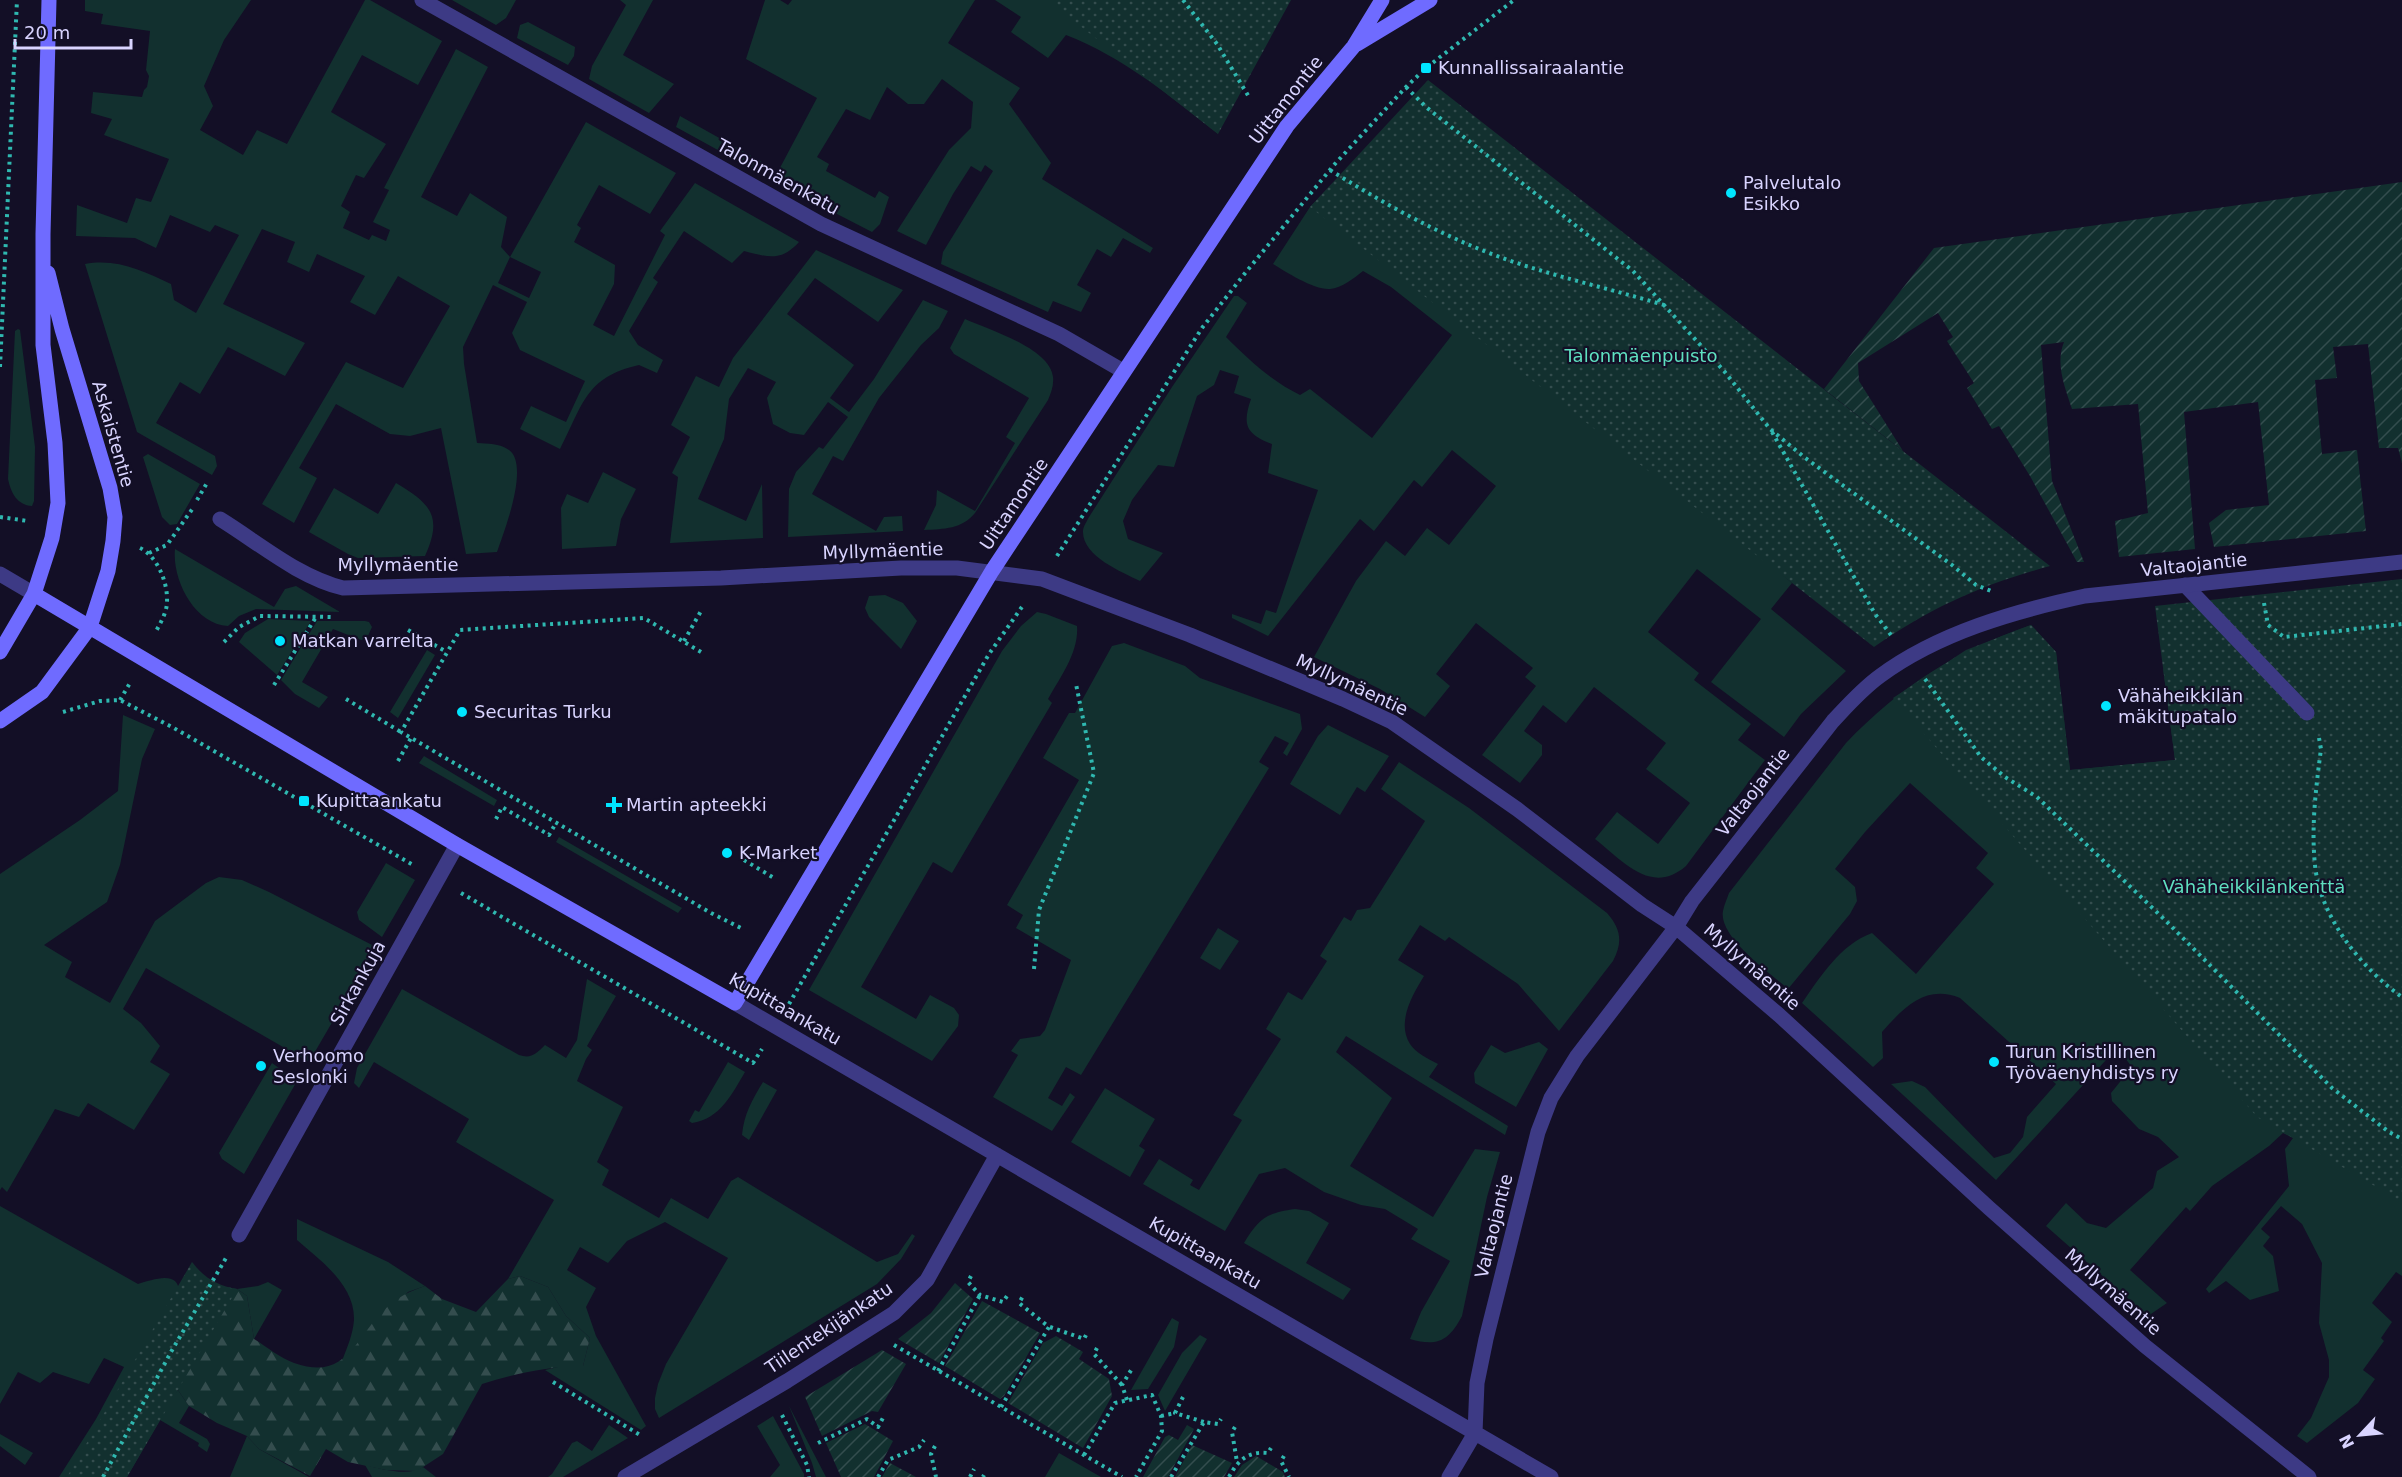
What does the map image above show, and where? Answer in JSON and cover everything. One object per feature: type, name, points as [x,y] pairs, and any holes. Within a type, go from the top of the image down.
[{"type":"street","name":"Askaistentie","points":[[0,652],[34,594],[52,538],[58,503],[55,443],[43,345],[42,252],[49,0]]},
{"type":"street","name":"Talonmäenkatu","points":[[422,0],[821,224],[1059,334],[1123,371]]},
{"type":"street","name":"Uittamontie","points":[[735,1003],[992,571],[1287,126],[1354,46],[1382,0]]},
{"type":"street","name":"Uittamontie","points":[[1354,46],[1430,0]]},
{"type":"street","name":"Askaistentie","points":[[0,721],[42,692],[90,627],[108,571],[115,518],[110,488],[62,329],[42,252]]},
{"type":"street","name":"Myllymäentie","points":[[220,519],[303,572],[326,584],[343,588],[721,578],[901,568],[992,571],[1042,579],[1190,635],[1343,699],[1392,722],[1489,789],[1642,905],[1676,927],[1822,1054],[2137,1340],[2309,1477]]},
{"type":"street","name":"Valtaojantie","points":[[1475,1433],[1477,1383],[1486,1339],[1538,1132],[1551,1098],[1577,1056],[1676,927],[1692,901],[1833,721],[1856,695],[1881,675],[1910,657],[1973,628],[2055,602],[2085,596],[2402,562]]},
{"type":"street","name":"Kupittaankatu","points":[[0,574],[457,845],[735,1003],[1551,1477]]},
{"type":"street","points":[[2185,585],[2307,713]]},
{"type":"street","name":"Sirkankuja","points":[[239,1235],[457,845]]},
{"type":"street","name":"Tiilentekijänkatu","points":[[625,1477],[787,1382],[894,1313],[927,1280],[997,1155]]},
{"type":"street","points":[[1449,1477],[1475,1433]]},
{"type":"path","points":[[0,367],[17,0]]},
{"type":"path","points":[[1183,0],[1218,44],[1249,97]]},
{"type":"path","points":[[776,1027],[988,654],[1042,579],[1202,328],[1330,170],[1406,87],[1426,68],[1514,0]]},
{"type":"path","points":[[1406,87],[1426,107],[1633,271],[1724,371],[1770,429],[1875,614],[1894,639]]},
{"type":"path","points":[[1330,170],[1394,209],[1496,256],[1569,280],[1665,306]]},
{"type":"path","points":[[1770,429],[1976,585],[1994,593]]},
{"type":"path","points":[[149,553],[167,545],[175,537],[207,483]]},
{"type":"path","points":[[0,517],[26,520]]},
{"type":"path","points":[[132,545],[149,553],[159,568],[165,585],[167,602],[163,619]]},
{"type":"path","points":[[2264,601],[2268,625],[2284,637],[2402,624]]},
{"type":"path","points":[[684,641],[701,611]]},
{"type":"path","points":[[224,642],[239,627],[260,616],[337,617]]},
{"type":"path","points":[[274,685],[316,616]]},
{"type":"path","points":[[401,732],[460,630],[644,618],[701,652]]},
{"type":"path","points":[[408,630],[447,652]]},
{"type":"path","points":[[1923,675],[1981,756],[2005,777],[2037,797],[2166,921],[2332,1088],[2389,1132],[2402,1139]]},
{"type":"path","points":[[1034,969],[1039,910],[1094,773],[1076,684]]},
{"type":"path","points":[[346,699],[556,823],[741,928]]},
{"type":"path","points":[[2307,713],[2318,733],[2321,749],[2313,835],[2315,867],[2322,893],[2334,922],[2350,948],[2366,967],[2402,997]]},
{"type":"path","points":[[398,761],[411,738]]},
{"type":"path","points":[[496,819],[502,807],[549,835],[556,823]]},
{"type":"path","points":[[744,860],[774,878]]},
{"type":"path","points":[[103,1477],[171,1352],[239,1235]]},
{"type":"path","points":[[971,1276],[968,1282],[980,1295],[1003,1302],[1006,1296]]},
{"type":"path","points":[[938,1371],[980,1295]]},
{"type":"path","points":[[1023,1296],[1019,1303],[1049,1327],[1084,1340],[1087,1333]]},
{"type":"path","points":[[1001,1407],[1049,1327]]},
{"type":"path","points":[[886,1341],[1122,1477]]},
{"type":"path","points":[[1098,1348],[1094,1354],[1122,1385],[1127,1400]]},
{"type":"path","points":[[1122,1385],[1133,1367]]},
{"type":"path","points":[[553,1382],[640,1436]]},
{"type":"path","points":[[1084,1455],[1115,1403],[1152,1395],[1161,1416],[1162,1431],[1156,1438],[1137,1477]]},
{"type":"path","points":[[1174,1413],[1184,1396]]},
{"type":"path","points":[[778,1408],[807,1464],[809,1477]]},
{"type":"path","points":[[1161,1416],[1174,1413],[1218,1424],[1221,1419]]},
{"type":"path","points":[[818,1443],[867,1419],[878,1426],[884,1416]]},
{"type":"path","points":[[1106,1419],[1111,1421]]},
{"type":"path","points":[[1171,1477],[1204,1422]]},
{"type":"path","points":[[1235,1427],[1232,1432],[1238,1462]]},
{"type":"path","points":[[878,1477],[888,1460],[919,1448],[924,1440]]},
{"type":"path","points":[[935,1446],[930,1454],[936,1477]]},
{"type":"path","points":[[1229,1477],[1238,1462],[1255,1452],[1268,1453],[1271,1448]]},
{"type":"path","points":[[1284,1456],[1281,1461],[1289,1477]]},
{"type":"path","points":[[970,1477],[974,1469]]},
{"type":"green space","points":[[85,0],[251,0],[224,40],[204,86],[213,106],[200,130],[243,155],[257,130],[287,144],[365,0],[370,0],[442,41],[418,85],[362,55],[331,112],[386,144],[364,178],[356,175],[341,206],[350,212],[343,228],[369,240],[372,235],[386,241],[390,230],[373,222],[389,190],[384,188],[456,49],[488,67],[421,197],[457,216],[470,193],[507,217],[501,247],[510,257],[586,122],[676,173],[650,214],[599,185],[577,225],[581,228],[574,242],[615,265],[614,284],[593,325],[614,336],[665,235],[660,231],[695,183],[799,242],[786,253],[774,256],[744,251],[732,263],[684,231],[653,278],[658,282],[629,331],[638,345],[663,360],[657,373],[639,365],[621,370],[596,385],[581,406],[560,449],[520,429],[531,406],[566,422],[585,381],[520,350],[512,333],[527,302],[493,285],[463,347],[477,443],[497,445],[509,450],[515,458],[517,469],[514,499],[497,552],[466,554],[441,428],[410,436],[390,434],[336,404],[299,468],[317,478],[294,523],[262,504],[346,362],[403,388],[450,306],[398,276],[375,315],[350,302],[365,276],[317,254],[309,272],[287,262],[295,242],[262,229],[223,304],[305,343],[285,376],[228,347],[200,394],[180,382],[156,423],[215,456],[217,466],[212,475],[137,432],[85,264],[119,264],[171,284],[174,300],[196,313],[239,235],[215,225],[210,232],[170,215],[156,248],[135,238],[76,236],[77,205],[127,223],[136,198],[151,202],[169,159],[104,135],[112,119],[91,113],[93,92],[142,97],[149,76],[146,70],[150,31],[101,24],[103,14],[85,11]],"holes":[[[510,257],[541,272],[529,298],[498,283]]]},
{"type":"green space","points":[[452,0],[516,0],[506,18],[496,25]]},
{"type":"green space","points":[[620,0],[653,0],[623,55],[674,84],[649,113],[589,79],[592,66],[626,5]]},
{"type":"green space","points":[[765,0],[780,0],[788,5],[792,0],[975,0],[948,43],[1020,88],[1009,104],[1051,163],[1042,179],[1153,248],[1150,253],[1123,238],[1111,257],[1097,249],[1077,285],[1091,293],[1081,312],[1053,301],[1048,312],[941,264],[943,252],[993,171],[985,165],[981,172],[971,166],[926,245],[897,231],[949,150],[971,128],[973,102],[942,79],[924,104],[908,104],[887,87],[870,120],[846,109],[817,157],[829,164],[826,171],[875,198],[879,191],[889,197],[880,224],[872,232],[773,181],[817,98],[746,59]]},
{"type":"green space","points":[[995,0],[1172,0],[1218,134],[1145,78],[1087,44],[1066,35],[1048,58],[1011,32],[1021,17]]},
{"type":"green space","points":[[1047,0],[1291,0],[1218,134]]},
{"type":"green space","points":[[528,22],[575,47],[574,56],[568,65],[517,38],[520,25]]},
{"type":"green space","name":"Talonmäenpuisto","points":[[1428,80],[2050,566],[1979,589],[1916,620],[1874,647],[1310,207]]},
{"type":"green space","points":[[680,116],[764,163],[756,171],[676,127]]},
{"type":"green space","points":[[2402,182],[2402,463],[2398,448],[2379,448],[2368,344],[2333,347],[2337,378],[2315,380],[2322,454],[2357,450],[2366,531],[2214,547],[2209,523],[2226,510],[2269,505],[2258,402],[2184,412],[2195,549],[2119,557],[2115,521],[2148,513],[2138,404],[2072,409],[2064,384],[2060,359],[2064,342],[2041,345],[2052,481],[2084,562],[2077,562],[2030,476],[1999,426],[1992,429],[1967,388],[1974,383],[1947,341],[1953,337],[1938,313],[1858,363],[1859,381],[1903,451],[1824,389],[1934,248]]},
{"type":"green space","points":[[1330,186],[1792,583],[1771,609],[1846,671],[1801,714],[1784,737],[1711,682],[1761,619],[1697,569],[1648,632],[1699,673],[1694,680],[1751,724],[1738,740],[1765,760],[1686,866],[1673,874],[1661,878],[1638,872],[1595,839],[1617,812],[1658,844],[1690,803],[1646,769],[1666,743],[1594,687],[1566,723],[1543,705],[1524,731],[1542,745],[1542,755],[1520,783],[1482,755],[1536,686],[1525,677],[1533,668],[1476,623],[1436,674],[1450,686],[1425,717],[1380,689],[1314,657],[1356,581],[1386,541],[1405,556],[1427,528],[1449,545],[1496,486],[1452,450],[1422,487],[1414,480],[1374,531],[1360,519],[1268,636],[1232,618],[1232,614],[1261,624],[1266,610],[1276,613],[1318,490],[1268,473],[1272,444],[1256,436],[1248,428],[1247,416],[1251,399],[1234,393],[1239,376],[1220,370],[1214,385],[1197,396],[1174,467],[1158,465],[1132,500],[1123,521],[1128,539],[1163,553],[1140,581],[1104,562],[1084,540],[1083,529],[1089,517],[1172,387],[1234,296],[1238,296],[1247,303],[1226,337],[1279,383],[1300,395],[1310,389],[1372,438],[1452,335],[1391,287],[1363,271],[1339,287],[1323,289],[1300,280],[1273,264],[1310,207]]},
{"type":"green space","points":[[816,250],[903,290],[878,322],[815,278],[787,314],[854,365],[830,398],[849,412],[874,379],[923,300],[948,311],[939,328],[921,345],[879,398],[843,461],[833,456],[812,494],[876,531],[884,517],[902,516],[903,531],[788,537],[789,489],[796,472],[819,447],[823,449],[848,417],[828,402],[804,435],[790,433],[773,424],[767,398],[776,382],[748,368],[729,399],[724,439],[698,499],[746,521],[762,484],[763,538],[670,543],[678,477],[672,473],[690,437],[671,425],[696,376],[719,387],[733,358]]},
{"type":"green space","points":[[965,319],[1017,341],[1041,357],[1049,367],[1053,377],[1053,386],[1048,400],[975,513],[958,525],[924,530],[936,505],[937,490],[975,511],[1015,443],[1006,437],[1029,398],[954,354],[950,348]]},
{"type":"green space","points":[[20,330],[35,447],[32,506],[22,503],[15,497],[8,479],[15,331]]},
{"type":"green space","points":[[148,454],[200,484],[177,524],[170,525],[162,517],[143,457]]},
{"type":"green space","points":[[603,472],[636,489],[621,519],[616,546],[562,549],[561,508],[567,494],[588,503]]},
{"type":"green space","points":[[396,483],[418,498],[430,512],[433,531],[425,556],[358,558],[309,532],[334,488],[378,514]]},
{"type":"green space","points":[[175,549],[274,607],[285,589],[296,586],[340,612],[256,609],[239,616],[228,626],[216,623],[195,609],[181,586],[175,561]]},
{"type":"green space","name":"Vähäheikkilänkenttä","points":[[2402,579],[2402,1202],[2257,1117],[1893,698],[1966,650],[2031,625],[2056,652],[2070,770],[2175,760],[2155,606]]},
{"type":"green space","points":[[885,595],[903,603],[917,621],[901,649],[869,617],[865,608],[869,596]]},
{"type":"green space","points":[[1037,612],[1077,626],[1072,654],[1048,699],[1052,703],[952,873],[933,862],[861,987],[916,1019],[930,995],[954,1008],[959,1015],[958,1026],[932,1061],[809,990],[1002,651],[1021,626]]},
{"type":"green space","points":[[268,619],[311,621],[277,675],[239,642],[245,633]]},
{"type":"green space","points":[[317,621],[365,621],[369,622],[372,627],[367,638],[361,640],[333,629],[302,682],[328,697],[319,708],[295,694],[281,680]]},
{"type":"green space","points":[[2031,625],[2056,652],[2070,770],[2175,760],[2163,668],[2402,1003],[2402,1276],[2396,1272],[2372,1303],[2392,1322],[2381,1338],[2384,1341],[2363,1370],[2375,1379],[2358,1403],[2307,1443],[2297,1436],[2311,1418],[2329,1377],[2329,1360],[2319,1323],[2322,1263],[2302,1224],[2281,1206],[2261,1229],[2270,1237],[2263,1246],[2273,1256],[2279,1291],[2250,1300],[2226,1281],[2209,1293],[2206,1289],[2289,1186],[2285,1149],[2293,1138],[2283,1133],[2269,1146],[2212,1186],[2190,1211],[2186,1207],[2130,1270],[2167,1303],[2148,1316],[2046,1226],[2066,1203],[2087,1223],[2106,1228],[2153,1188],[2157,1171],[2179,1157],[2158,1137],[2139,1129],[2112,1101],[2111,1093],[2132,1067],[2117,1048],[1996,1180],[1891,1084],[1912,1081],[1925,1087],[1994,1158],[2010,1153],[2023,1137],[2027,1117],[2056,1084],[1960,998],[1948,994],[1926,996],[1916,1000],[1899,1014],[1882,1032],[1883,1058],[1873,1067],[1802,1003],[1841,953],[1850,945],[1872,933],[1916,974],[1994,884],[1976,868],[1988,853],[1910,783],[1835,869],[1855,887],[1857,901],[1850,914],[1788,989],[1747,954],[1729,932],[1724,921],[1723,911],[1729,893],[1846,743],[1887,704],[1931,672],[1978,646]]},
{"type":"green space","points":[[1124,643],[1185,666],[1200,678],[1300,714],[1302,729],[1287,756],[1283,753],[1289,743],[1275,736],[1259,762],[1269,768],[1081,1075],[1066,1067],[1048,1098],[1062,1106],[1070,1093],[1075,1097],[1052,1131],[993,1097],[1018,1055],[1011,1051],[1020,1039],[1040,1036],[1045,1030],[1071,960],[1016,928],[1023,915],[1007,905],[1079,780],[1043,758],[1069,713],[1075,713],[1112,646]]},
{"type":"green space","points":[[427,650],[435,655],[398,718],[390,712]]},
{"type":"green space","points":[[123,715],[155,729],[142,759],[120,865],[107,902],[44,945],[72,962],[65,977],[110,1003],[155,921],[206,883],[219,877],[242,880],[269,892],[376,947],[309,1062],[146,968],[123,1009],[141,1023],[160,1046],[150,1062],[170,1074],[134,1130],[88,1103],[79,1117],[55,1109],[7,1192],[2,1187],[0,1190],[0,874],[80,820],[118,791]]},
{"type":"green space","points":[[1328,725],[1389,756],[1365,792],[1357,787],[1340,815],[1290,784],[1318,736]]},
{"type":"green space","points":[[424,756],[497,800],[494,806],[419,763]]},
{"type":"green space","points":[[1399,762],[1469,808],[1607,913],[1618,930],[1619,936],[1618,948],[1613,961],[1559,1031],[1518,984],[1449,937],[1445,941],[1420,925],[1398,960],[1424,976],[1408,1008],[1405,1027],[1410,1044],[1422,1056],[1438,1064],[1429,1077],[1508,1126],[1505,1135],[1346,1036],[1336,1052],[1392,1098],[1350,1166],[1433,1217],[1475,1149],[1500,1152],[1487,1197],[1462,1316],[1447,1336],[1435,1342],[1410,1339],[1421,1312],[1450,1261],[1411,1239],[1418,1229],[1385,1209],[1361,1205],[1324,1192],[1285,1168],[1259,1174],[1225,1231],[1143,1184],[1159,1159],[1193,1180],[1190,1185],[1199,1190],[1242,1120],[1233,1115],[1281,1039],[1266,1029],[1288,992],[1302,1000],[1327,961],[1320,956],[1344,917],[1351,921],[1357,910],[1370,908],[1425,821],[1381,789]]},
{"type":"green space","points":[[559,837],[682,908],[678,913],[556,842]]},
{"type":"green space","points":[[386,863],[415,880],[382,937],[359,920],[357,912]]},
{"type":"green space","points":[[1218,928],[1239,941],[1220,970],[1200,958]]},
{"type":"green space","points":[[587,979],[616,996],[587,1046],[592,1050],[577,1081],[623,1107],[597,1162],[609,1170],[602,1185],[659,1218],[671,1198],[708,1219],[731,1181],[738,1177],[877,1262],[898,1254],[912,1234],[915,1236],[901,1259],[877,1284],[659,1418],[655,1409],[655,1398],[666,1364],[728,1258],[665,1222],[627,1241],[608,1263],[580,1247],[567,1270],[596,1288],[586,1307],[596,1336],[646,1426],[641,1430],[545,1370],[562,1366],[583,1366],[590,1338],[566,1316],[548,1287],[520,1276],[508,1279],[554,1200],[456,1142],[469,1119],[374,1062],[359,1088],[354,1083],[357,1068],[402,989],[519,1055],[533,1055],[545,1045],[566,1058],[577,1040]]},
{"type":"green space","points":[[1539,1042],[1548,1049],[1516,1107],[1475,1083],[1474,1073],[1491,1045],[1505,1053]]},
{"type":"green space","points":[[728,1062],[745,1072],[730,1097],[718,1111],[702,1121],[692,1123],[689,1121],[695,1110],[699,1112]]},
{"type":"green space","points":[[272,1063],[297,1081],[244,1174],[222,1159],[219,1153]]},
{"type":"green space","points":[[763,1082],[777,1090],[749,1140],[742,1135],[745,1120],[752,1101]]},
{"type":"green space","points":[[1105,1088],[1155,1119],[1139,1146],[1145,1150],[1130,1177],[1071,1142]]},
{"type":"green space","points":[[0,1206],[138,1284],[164,1278],[175,1281],[178,1286],[179,1294],[86,1477],[59,1477],[96,1419],[124,1367],[104,1358],[89,1384],[53,1372],[40,1383],[18,1372],[0,1404]]},
{"type":"green space","points":[[1295,1209],[1309,1211],[1329,1223],[1306,1263],[1351,1289],[1343,1300],[1244,1243],[1259,1222],[1265,1218],[1277,1212]]},
{"type":"green space","points":[[297,1219],[388,1262],[425,1286],[408,1292],[342,1361],[350,1341],[354,1320],[353,1307],[343,1285],[335,1275],[297,1240]]},
{"type":"green space","points":[[192,1262],[201,1273],[212,1280],[237,1289],[127,1477],[67,1477]]},
{"type":"green space","points":[[520,1276],[548,1287],[566,1316],[590,1338],[583,1366],[532,1371],[482,1384],[443,1454],[417,1471],[386,1470],[348,1462],[326,1449],[310,1476],[259,1449],[247,1436],[217,1423],[189,1406],[178,1390],[176,1358],[227,1287],[237,1289],[247,1296],[254,1339],[294,1363],[326,1367],[338,1362],[348,1354],[385,1309],[414,1290],[425,1286],[442,1299],[476,1312],[508,1279]]},
{"type":"green space","points":[[268,1282],[282,1290],[254,1339],[247,1296],[237,1289]]},
{"type":"green space","points":[[955,1283],[973,1299],[939,1363],[898,1339],[931,1313]]},
{"type":"green space","points":[[982,1301],[1040,1333],[1004,1396],[1000,1399],[945,1366]]},
{"type":"green space","points":[[1172,1318],[1179,1322],[1174,1347],[1148,1389],[1131,1390]]},
{"type":"green space","points":[[1200,1335],[1207,1339],[1165,1411],[1158,1395],[1182,1353]]},
{"type":"green space","points":[[1056,1336],[1083,1352],[1079,1359],[1109,1379],[1112,1396],[1083,1448],[1008,1403],[1043,1343]]},
{"type":"green space","points":[[882,1350],[906,1364],[878,1412],[872,1411],[822,1436],[805,1397]]},
{"type":"green space","points":[[178,1390],[189,1406],[179,1423],[207,1439],[210,1444],[207,1452],[198,1446],[199,1443],[160,1420],[127,1477],[107,1477]]},
{"type":"green space","points":[[789,1406],[826,1477],[816,1477]]},
{"type":"green space","points":[[773,1416],[804,1477],[770,1477],[780,1465],[757,1426]]},
{"type":"green space","points":[[865,1424],[893,1441],[874,1477],[841,1477],[826,1443]]},
{"type":"green space","points":[[609,1425],[628,1438],[563,1477],[548,1477],[572,1443],[577,1441],[592,1451]]},
{"type":"green space","points":[[1187,1425],[1194,1429],[1168,1477],[1143,1477],[1165,1437],[1169,1435],[1178,1440]]},
{"type":"green space","points":[[0,1434],[33,1453],[25,1465],[0,1446]]},
{"type":"green space","points":[[247,1436],[259,1449],[309,1477],[230,1477]]},
{"type":"green space","points":[[1192,1445],[1232,1463],[1224,1477],[1175,1477]]},
{"type":"green space","points":[[1059,1453],[1101,1477],[1045,1477]]},
{"type":"green space","points":[[1256,1456],[1283,1472],[1285,1477],[1234,1477],[1242,1465]]},
{"type":"green space","points":[[890,1463],[916,1477],[882,1477]]},
{"type":"green space","points":[[365,1465],[403,1472],[423,1467],[436,1477],[372,1477]]},
{"type":"place","name":"Kunnallissairaalantie","points":[[1426,68]]},
{"type":"place","name":"Palvelutalo Esikko","points":[[1731,193]]},
{"type":"place","name":"Matkan varrelta","points":[[280,641]]},
{"type":"place","name":"Vähäheikkilän mäkitupatalo","points":[[2106,706]]},
{"type":"place","name":"Securitas Turku","points":[[462,712]]},
{"type":"place","name":"Kupittaankatu","points":[[304,801]]},
{"type":"place","name":"Martin apteekki","points":[[614,805]]},
{"type":"place","name":"K-Market","points":[[727,853]]},
{"type":"place","name":"Turun Kristillinen Työväenyhdistys ry","points":[[1994,1062]]},
{"type":"place","name":"Verhoomo Seslonki","points":[[261,1066]]}]
